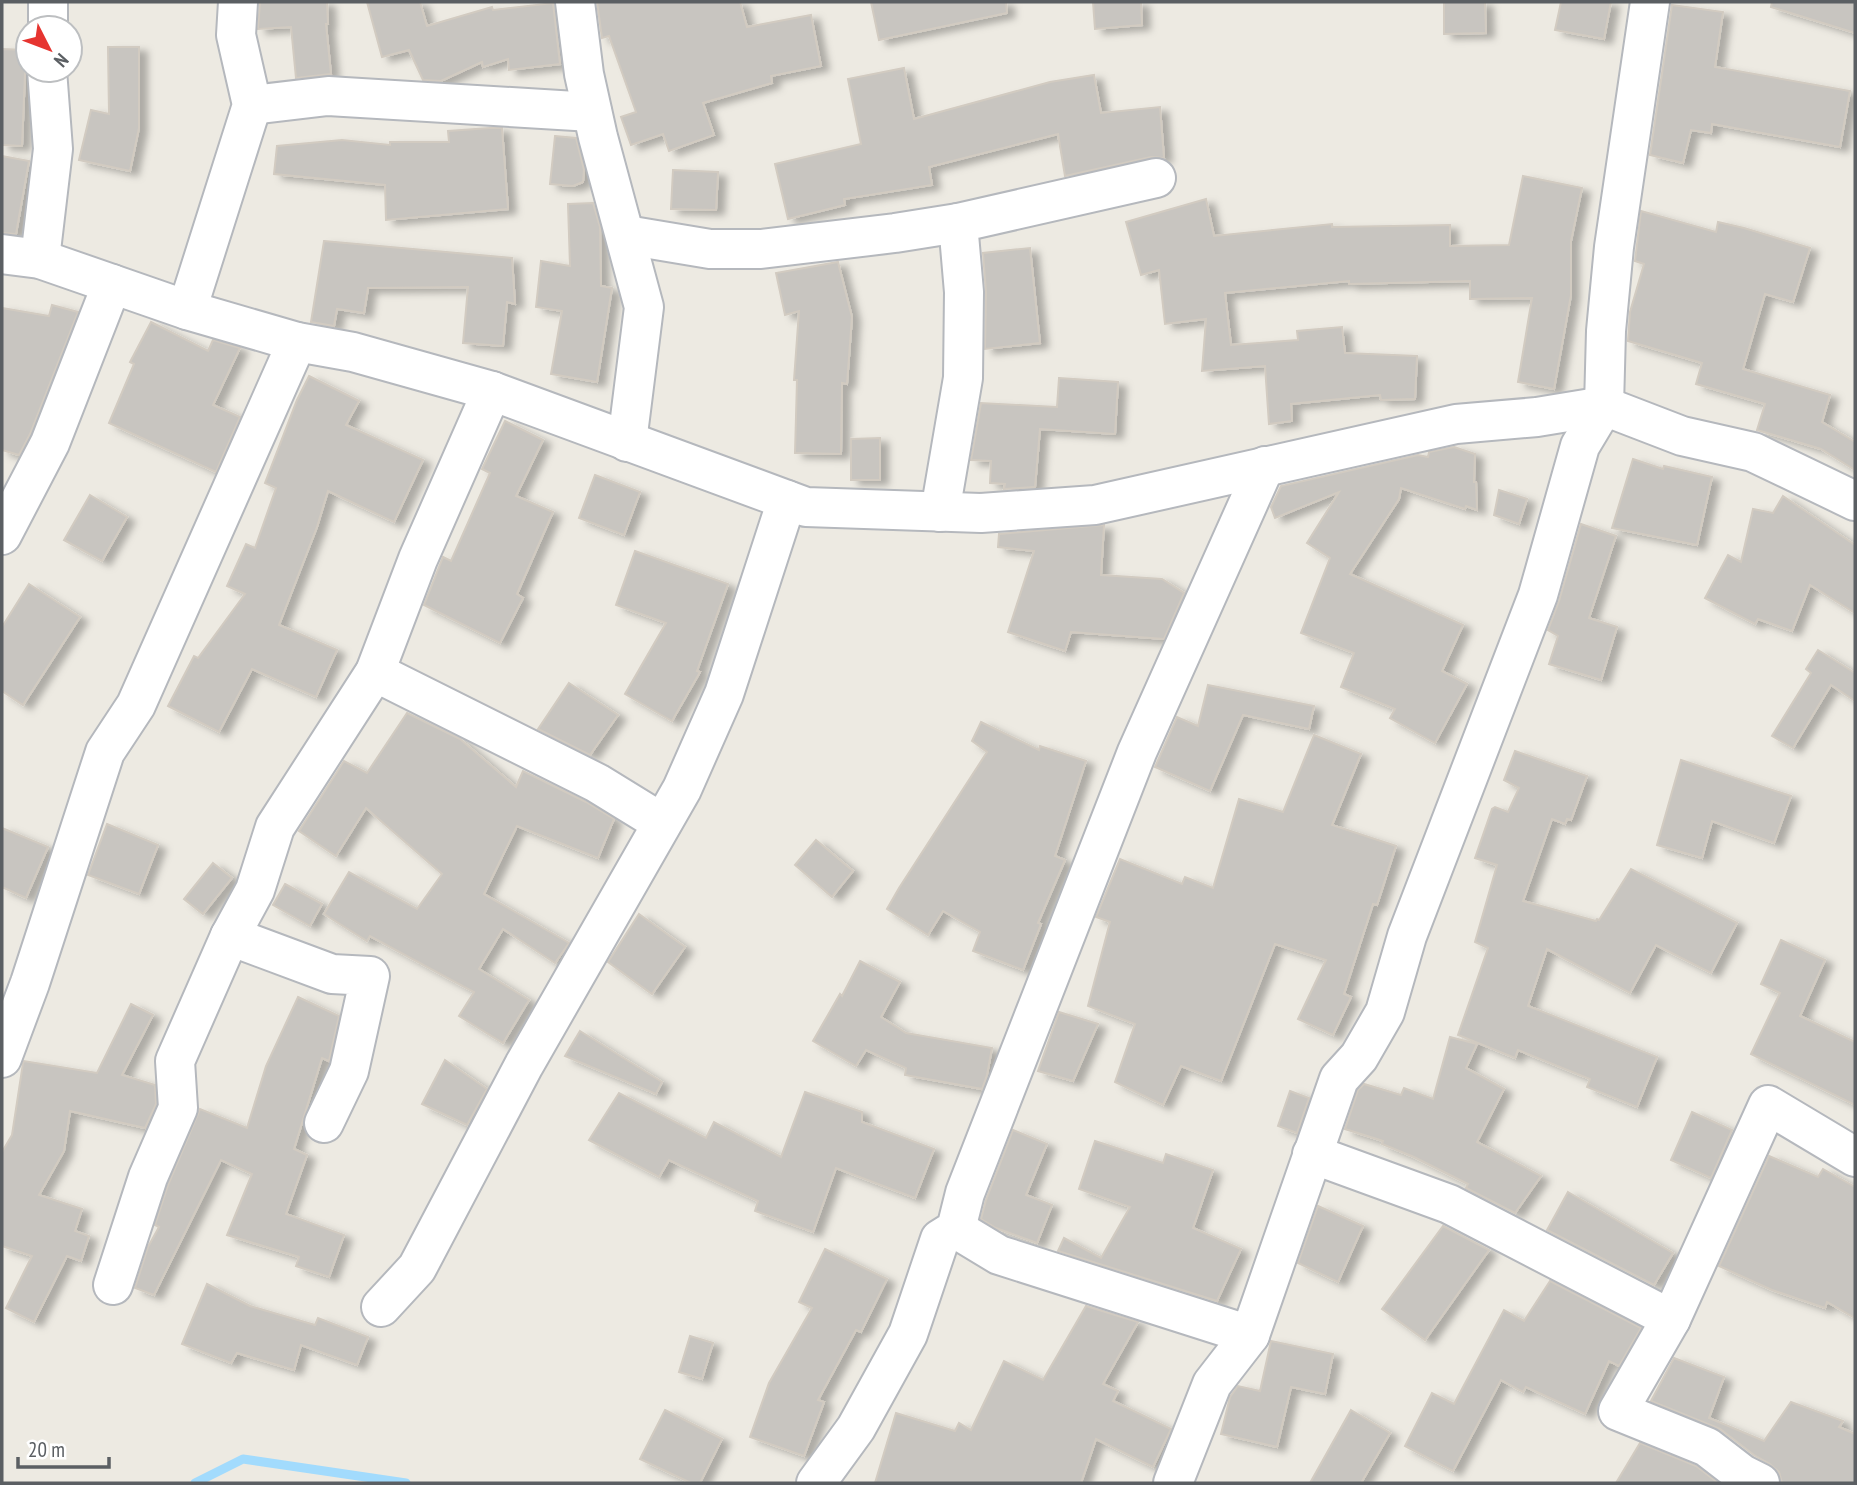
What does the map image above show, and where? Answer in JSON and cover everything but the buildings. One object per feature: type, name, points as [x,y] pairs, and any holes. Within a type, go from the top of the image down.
[{"type":"street","points":[[187,310],[252,104],[236,35],[238,2]]},
{"type":"street","points":[[575,2],[584,74],[592,112],[644,307],[627,442]]},
{"type":"street","points":[[1173,1483],[1212,1384],[1250,1335],[1339,1079],[1359,1057],[1385,1012],[1406,936],[1538,595],[1580,446],[1604,406],[1606,331],[1614,247],[1650,2]]},
{"type":"street","points":[[40,259],[53,149],[48,84]]},
{"type":"street","points":[[252,104],[328,96],[592,112]]},
{"type":"street","points":[[626,235],[710,249],[761,249],[958,223],[1156,178]]},
{"type":"street","points":[[940,512],[963,378],[964,292],[958,223]]},
{"type":"street","points":[[2,254],[40,259],[187,310],[296,342],[354,352],[492,391],[806,507],[981,513],[1095,505],[1456,424],[1604,406],[1682,436],[1753,452],[1855,501]]},
{"type":"street","points":[[2,535],[50,443],[112,284]]},
{"type":"street","points":[[2,1058],[30,983],[104,752],[136,705],[296,342]]},
{"type":"street","points":[[113,1285],[148,1177],[178,1108],[175,1061],[230,936],[255,890],[275,827],[375,672],[418,559],[492,391]]},
{"type":"street","points":[[816,1483],[856,1428],[908,1334],[940,1239],[956,1229],[965,1193],[1137,752],[1265,466]]},
{"type":"street","points":[[381,1307],[417,1268],[524,1065],[682,789],[724,694],[787,500]]},
{"type":"street","points":[[375,672],[597,783],[662,823]]},
{"type":"street","points":[[230,936],[332,974],[370,976],[349,1071],[324,1123]]},
{"type":"street","points":[[1760,1483],[1742,1474],[1707,1447],[1618,1410],[1671,1320],[1768,1105],[1855,1157]]},
{"type":"street","points":[[1312,1154],[1449,1204],[1671,1320]]},
{"type":"street","points":[[956,1229],[999,1255],[1250,1335]]},
{"type":"waterway","points":[[195,1483],[243,1459],[406,1483]]}]
